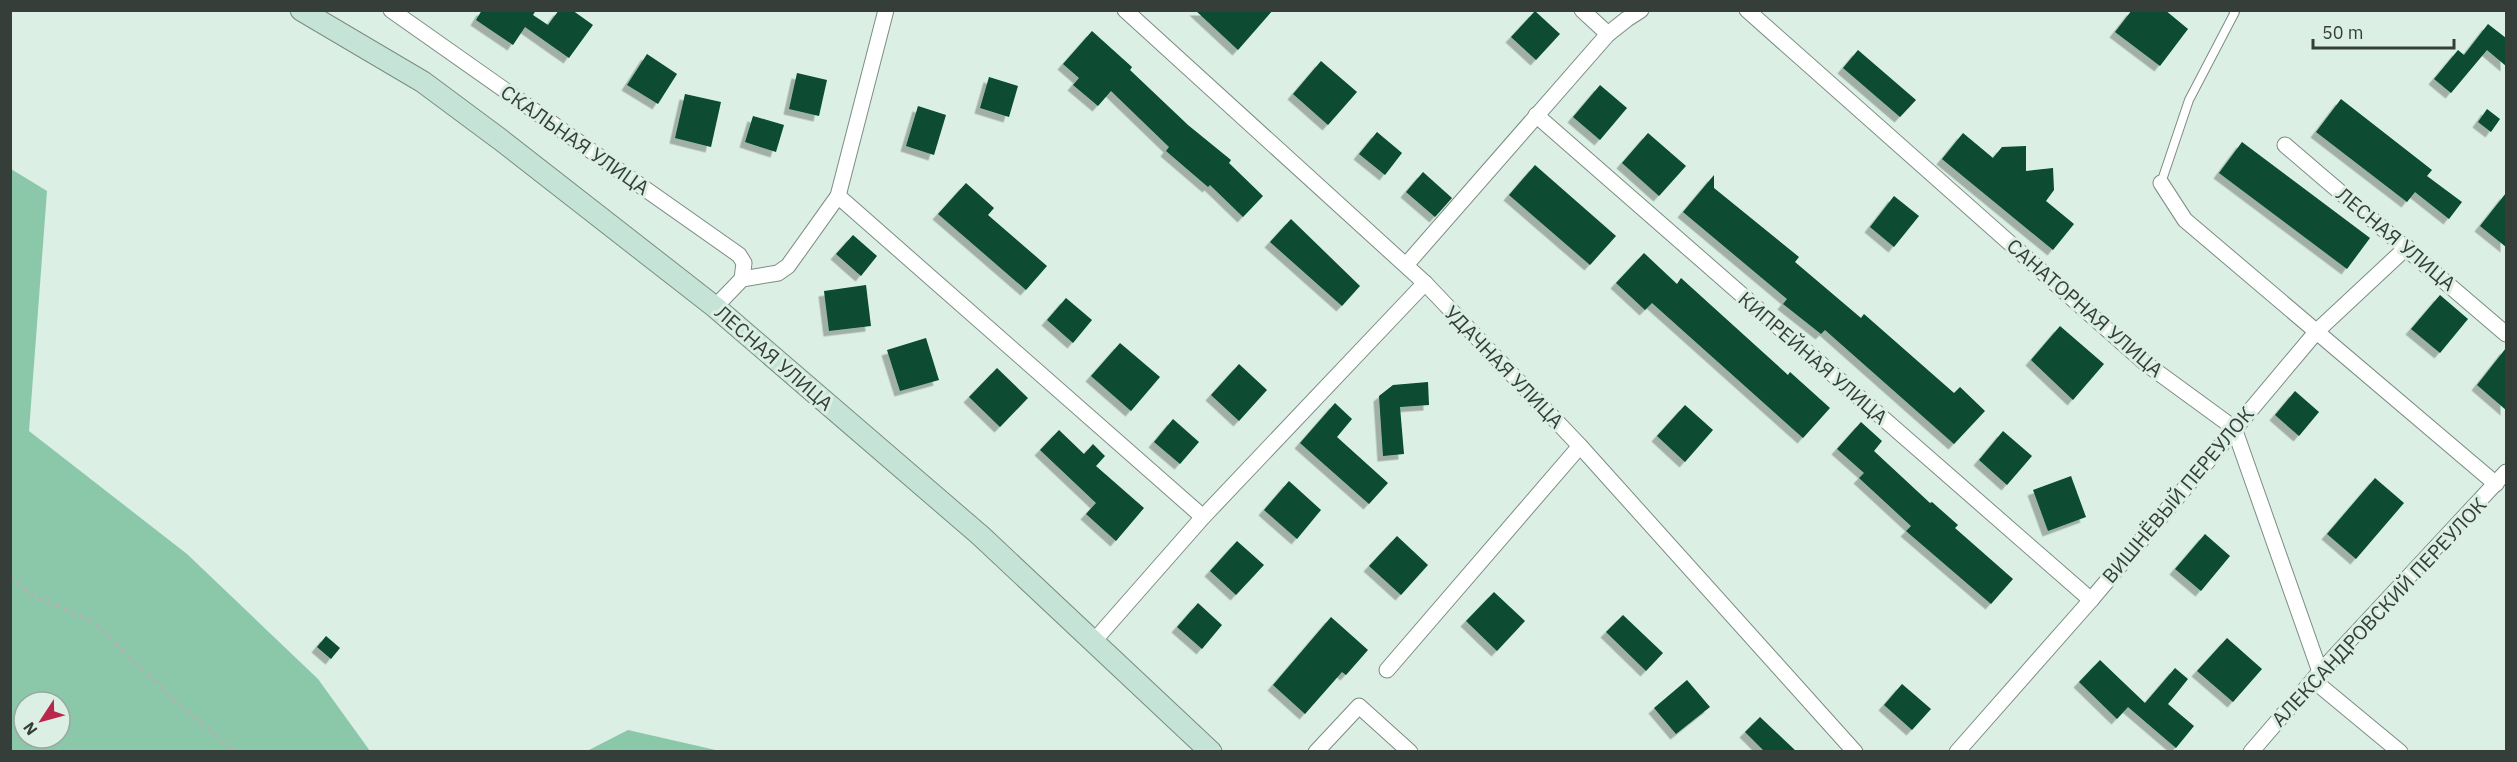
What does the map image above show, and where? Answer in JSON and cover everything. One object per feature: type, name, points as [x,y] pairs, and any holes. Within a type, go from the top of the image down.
[{"type":"main road","name":"ЛЕСНАЯ УЛИЦА","points":[[302,10],[423,82],[715,307],[981,536],[1211,752]]},
{"type":"street","name":"СКАЛЬНАЯ УЛИЦА","points":[[391,10],[739,255],[744,262],[742,279]]},
{"type":"street","points":[[715,307],[742,279],[778,273],[788,266],[838,196],[886,10]]},
{"type":"street","name":"УДАЧНАЯ УЛИЦА","points":[[1125,10],[1425,283],[1580,446],[1855,752]]},
{"type":"street","points":[[1582,10],[1608,34]]},
{"type":"street","points":[[1406,266],[1608,34],[1641,10]]},
{"type":"street","name":"САНАТОРНАЯ УЛИЦА","points":[[1747,10],[2145,363],[2234,428]]},
{"type":"street","name":"КИПРЕЙНАЯ УЛИЦА","points":[[1536,115],[2091,600]]},
{"type":"street","name":"ЛЕСНАЯ УЛИЦА","points":[[2285,145],[2506,334]]},
{"type":"street","points":[[2161,183],[2185,220],[2316,331],[2501,478]]},
{"type":"street","points":[[838,196],[1203,517]]},
{"type":"street","name":"ВИШНЁВЫЙ ПЕРЕУЛОК","points":[[1957,752],[2091,600],[2316,331],[2407,247]]},
{"type":"street","points":[[1094,641],[1203,517],[1425,283]]},
{"type":"street","points":[[2234,428],[2316,676],[2400,752]]},
{"type":"street","points":[[1387,670],[1580,446]]},
{"type":"street","name":"АЛЕКСАНДРОВСКИЙ ПЕРЕУЛОК","points":[[2251,752],[2316,676],[2501,478]]},
{"type":"street","points":[[1316,752],[1359,706],[1410,752]]},
{"type":"lane","points":[[2161,183],[2189,100],[2235,12],[2233,10]]},
{"type":"path","points":[[10,576],[33,596],[92,621],[184,709],[236,752]]},
{"type":"green space","points":[[11,169],[47,191],[29,431],[187,554],[318,679],[370,751],[11,751]]},
{"type":"green space","points":[[628,730],[720,751],[587,751]]},
{"type":"building","points":[[482,10],[536,10],[533,15],[548,25],[559,10],[572,10],[593,25],[569,58],[525,27],[513,45],[476,20]]},
{"type":"building","points":[[1195,10],[1273,10],[1238,50]]},
{"type":"building","points":[[2132,10],[2165,10],[2188,29],[2160,66],[2115,32]]},
{"type":"building","points":[[1535,11],[1560,34],[1536,60],[1511,37]]},
{"type":"building","points":[[2488,24],[2506,38],[2506,66],[2487,50],[2451,93],[2434,79],[2458,50],[2464,55]]},
{"type":"building","points":[[1092,31],[1132,67],[1130,70],[1188,125],[1231,160],[1229,163],[1263,196],[1243,217],[1210,185],[1208,187],[1166,151],[1169,147],[1111,91],[1098,106],[1073,85],[1079,78],[1063,64]]},
{"type":"building","points":[[1858,50],[1916,100],[1900,117],[1843,68]]},
{"type":"building","points":[[647,54],[677,74],[658,104],[627,85]]},
{"type":"building","points":[[1321,61],[1357,92],[1328,125],[1293,94]]},
{"type":"building","points":[[797,73],[827,80],[819,116],[789,109]]},
{"type":"building","points":[[989,77],[1018,86],[1009,117],[980,108]]},
{"type":"building","points":[[1600,85],[1627,108],[1600,140],[1573,117]]},
{"type":"building","points":[[685,94],[721,102],[711,147],[675,138]]},
{"type":"building","points":[[2341,99],[2432,170],[2427,176],[2462,202],[2449,219],[2415,192],[2407,202],[2316,132]]},
{"type":"building","points":[[918,106],[946,115],[934,155],[906,146]]},
{"type":"building","points":[[2487,109],[2500,119],[2491,132],[2478,122]]},
{"type":"building","points":[[753,116],[784,125],[776,152],[745,142]]},
{"type":"building","points":[[1377,132],[1402,153],[1385,175],[1359,154]]},
{"type":"building","points":[[1648,133],[1686,166],[1659,196],[1622,163]]},
{"type":"building","points":[[1963,133],[1993,158],[2002,147],[2026,146],[2026,171],[2053,168],[2054,190],[2046,201],[2074,224],[2053,250],[1942,159]]},
{"type":"building","points":[[2242,142],[2370,238],[2347,269],[2219,173]]},
{"type":"building","points":[[1535,165],[1616,236],[1590,265],[1509,195]]},
{"type":"building","points":[[1423,172],[1452,198],[1435,217],[1406,192]]},
{"type":"building","points":[[1714,175],[1714,188],[1799,257],[1795,262],[1861,318],[1864,314],[1954,393],[1960,387],[1985,411],[1954,444],[1825,330],[1821,334],[1783,304],[1787,299],[1683,212]]},
{"type":"building","points":[[966,183],[994,208],[988,215],[1047,266],[1026,290],[938,214]]},
{"type":"building","points":[[2506,193],[2506,247],[2480,226]]},
{"type":"building","points":[[1894,196],[1919,216],[1894,247],[1870,227]]},
{"type":"building","points":[[1291,219],[1360,286],[1342,306],[1270,242]]},
{"type":"building","points":[[853,235],[877,256],[861,276],[836,254]]},
{"type":"building","points":[[1644,253],[1677,284],[1681,278],[1788,375],[1790,372],[1830,408],[1803,438],[1652,303],[1645,310],[1616,283]]},
{"type":"building","points":[[866,285],[871,326],[829,331],[824,291]]},
{"type":"building","points":[[2440,295],[2468,319],[2440,353],[2411,329]]},
{"type":"building","points":[[1066,298],[1092,320],[1073,343],[1047,320]]},
{"type":"building","points":[[2060,326],[2104,364],[2073,400],[2031,360]]},
{"type":"building","points":[[926,338],[939,380],[900,391],[887,350]]},
{"type":"building","points":[[1120,343],[1160,377],[1131,411],[1091,376]]},
{"type":"building","points":[[2506,348],[2506,410],[2477,385]]},
{"type":"building","points":[[1239,364],[1267,390],[1239,421],[1211,395]]},
{"type":"building","points":[[997,368],[1028,398],[1000,427],[969,397]]},
{"type":"building","points":[[1428,382],[1429,405],[1400,407],[1404,454],[1383,456],[1379,396],[1393,385]]},
{"type":"building","points":[[2295,391],[2319,412],[2299,436],[2275,415]]},
{"type":"building","points":[[1335,403],[1352,419],[1337,437],[1388,483],[1369,504],[1300,443]]},
{"type":"building","points":[[1685,405],[1713,430],[1685,462],[1657,436]]},
{"type":"building","points":[[1173,419],[1199,442],[1180,464],[1154,442]]},
{"type":"building","points":[[1861,422],[1882,441],[1874,451],[1930,503],[1932,502],[1958,525],[1955,528],[2013,579],[1991,604],[1906,531],[1911,526],[1859,478],[1864,473],[1837,449]]},
{"type":"building","points":[[1059,430],[1084,454],[1093,444],[1105,456],[1096,466],[1144,508],[1116,541],[1086,514],[1096,503],[1040,450]]},
{"type":"building","points":[[2003,431],[2032,456],[2007,485],[1979,460]]},
{"type":"building","points":[[2071,476],[2086,517],[2048,531],[2033,490]]},
{"type":"building","points":[[2375,478],[2404,503],[2356,559],[2327,534]]},
{"type":"building","points":[[1289,481],[1321,510],[1297,539],[1264,510]]},
{"type":"building","points":[[2205,534],[2230,556],[2201,591],[2175,569]]},
{"type":"building","points":[[1397,536],[1428,565],[1401,595],[1369,566]]},
{"type":"building","points":[[1237,541],[1264,565],[1236,595],[1210,571]]},
{"type":"building","points":[[1494,592],[1525,621],[1497,651],[1466,621]]},
{"type":"building","points":[[1198,603],[1222,625],[1202,649],[1177,627]]},
{"type":"building","points":[[1623,615],[1663,653],[1646,671],[1606,632]]},
{"type":"building","points":[[1331,617],[1368,650],[1346,675],[1342,672],[1305,714],[1273,685]]},
{"type":"building","points":[[326,636],[340,648],[331,659],[317,647]]},
{"type":"building","points":[[2227,638],[2262,669],[2233,702],[2197,671]]},
{"type":"building","points":[[2100,660],[2145,703],[2175,668],[2188,679],[2168,704],[2194,726],[2176,748],[2128,707],[2117,719],[2079,682]]},
{"type":"building","points":[[1687,680],[1710,707],[1676,734],[1654,708]]},
{"type":"building","points":[[1902,684],[1931,709],[1912,730],[1884,705]]},
{"type":"building","points":[[1760,717],[1797,752],[1765,752],[1745,732]]}]
